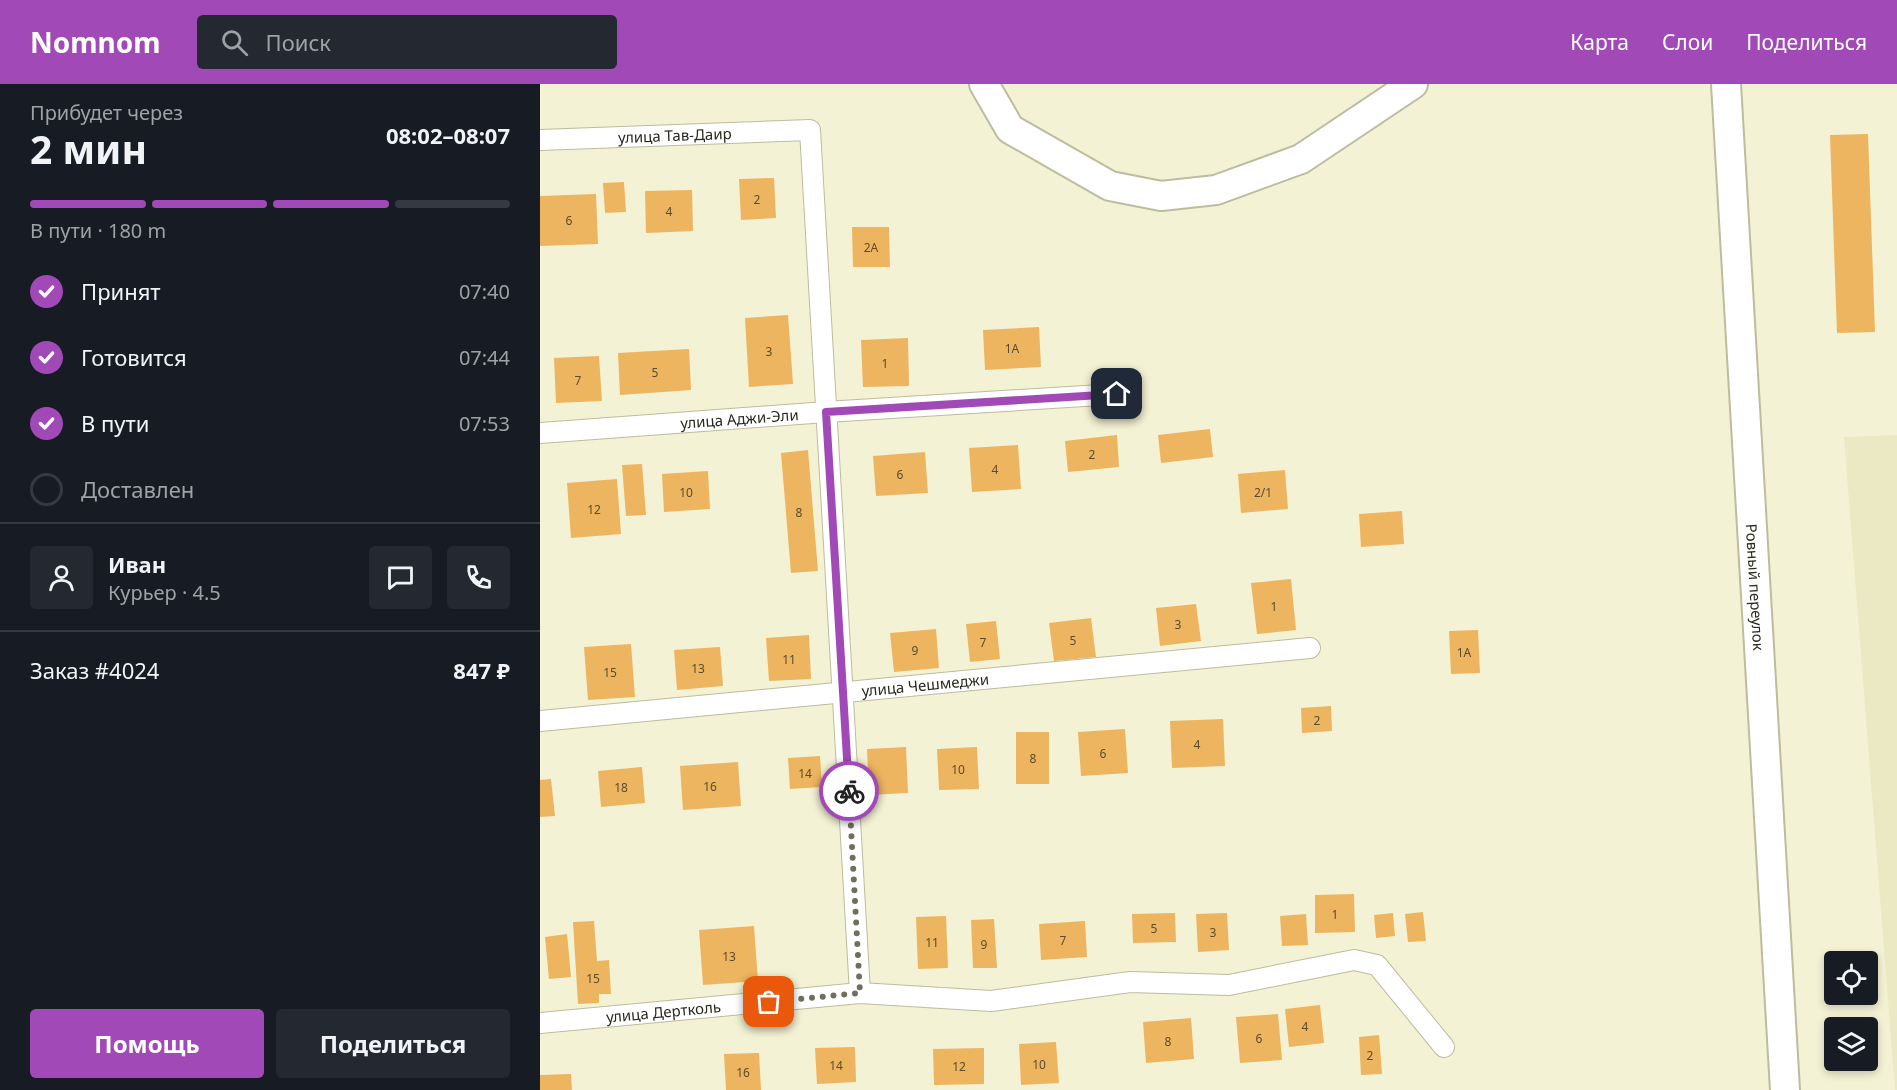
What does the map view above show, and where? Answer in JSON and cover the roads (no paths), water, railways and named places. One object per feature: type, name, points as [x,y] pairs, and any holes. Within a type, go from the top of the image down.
[{"type":"street","points":[[984,84],[1010,129],[1110,186],[1161,196],[1216,190],[1301,159],[1413,84]]},
{"type":"street","name":"Ровный переулок","points":[[1726,84],[1785,1090]]},
{"type":"street","name":"улица Тав-Даир","points":[[540,140],[810,130],[826,412]]},
{"type":"street","name":"улица Аджи-Эли","points":[[540,432],[1117,394]]},
{"type":"street","points":[[826,412],[860,993]]},
{"type":"street","name":"улица Чешмеджи","points":[[540,721],[1310,648]]},
{"type":"street","name":"улица Дертколь","points":[[540,1023],[860,993],[991,1001],[1130,982],[1229,985],[1354,960],[1377,965],[1444,1047]]}]
